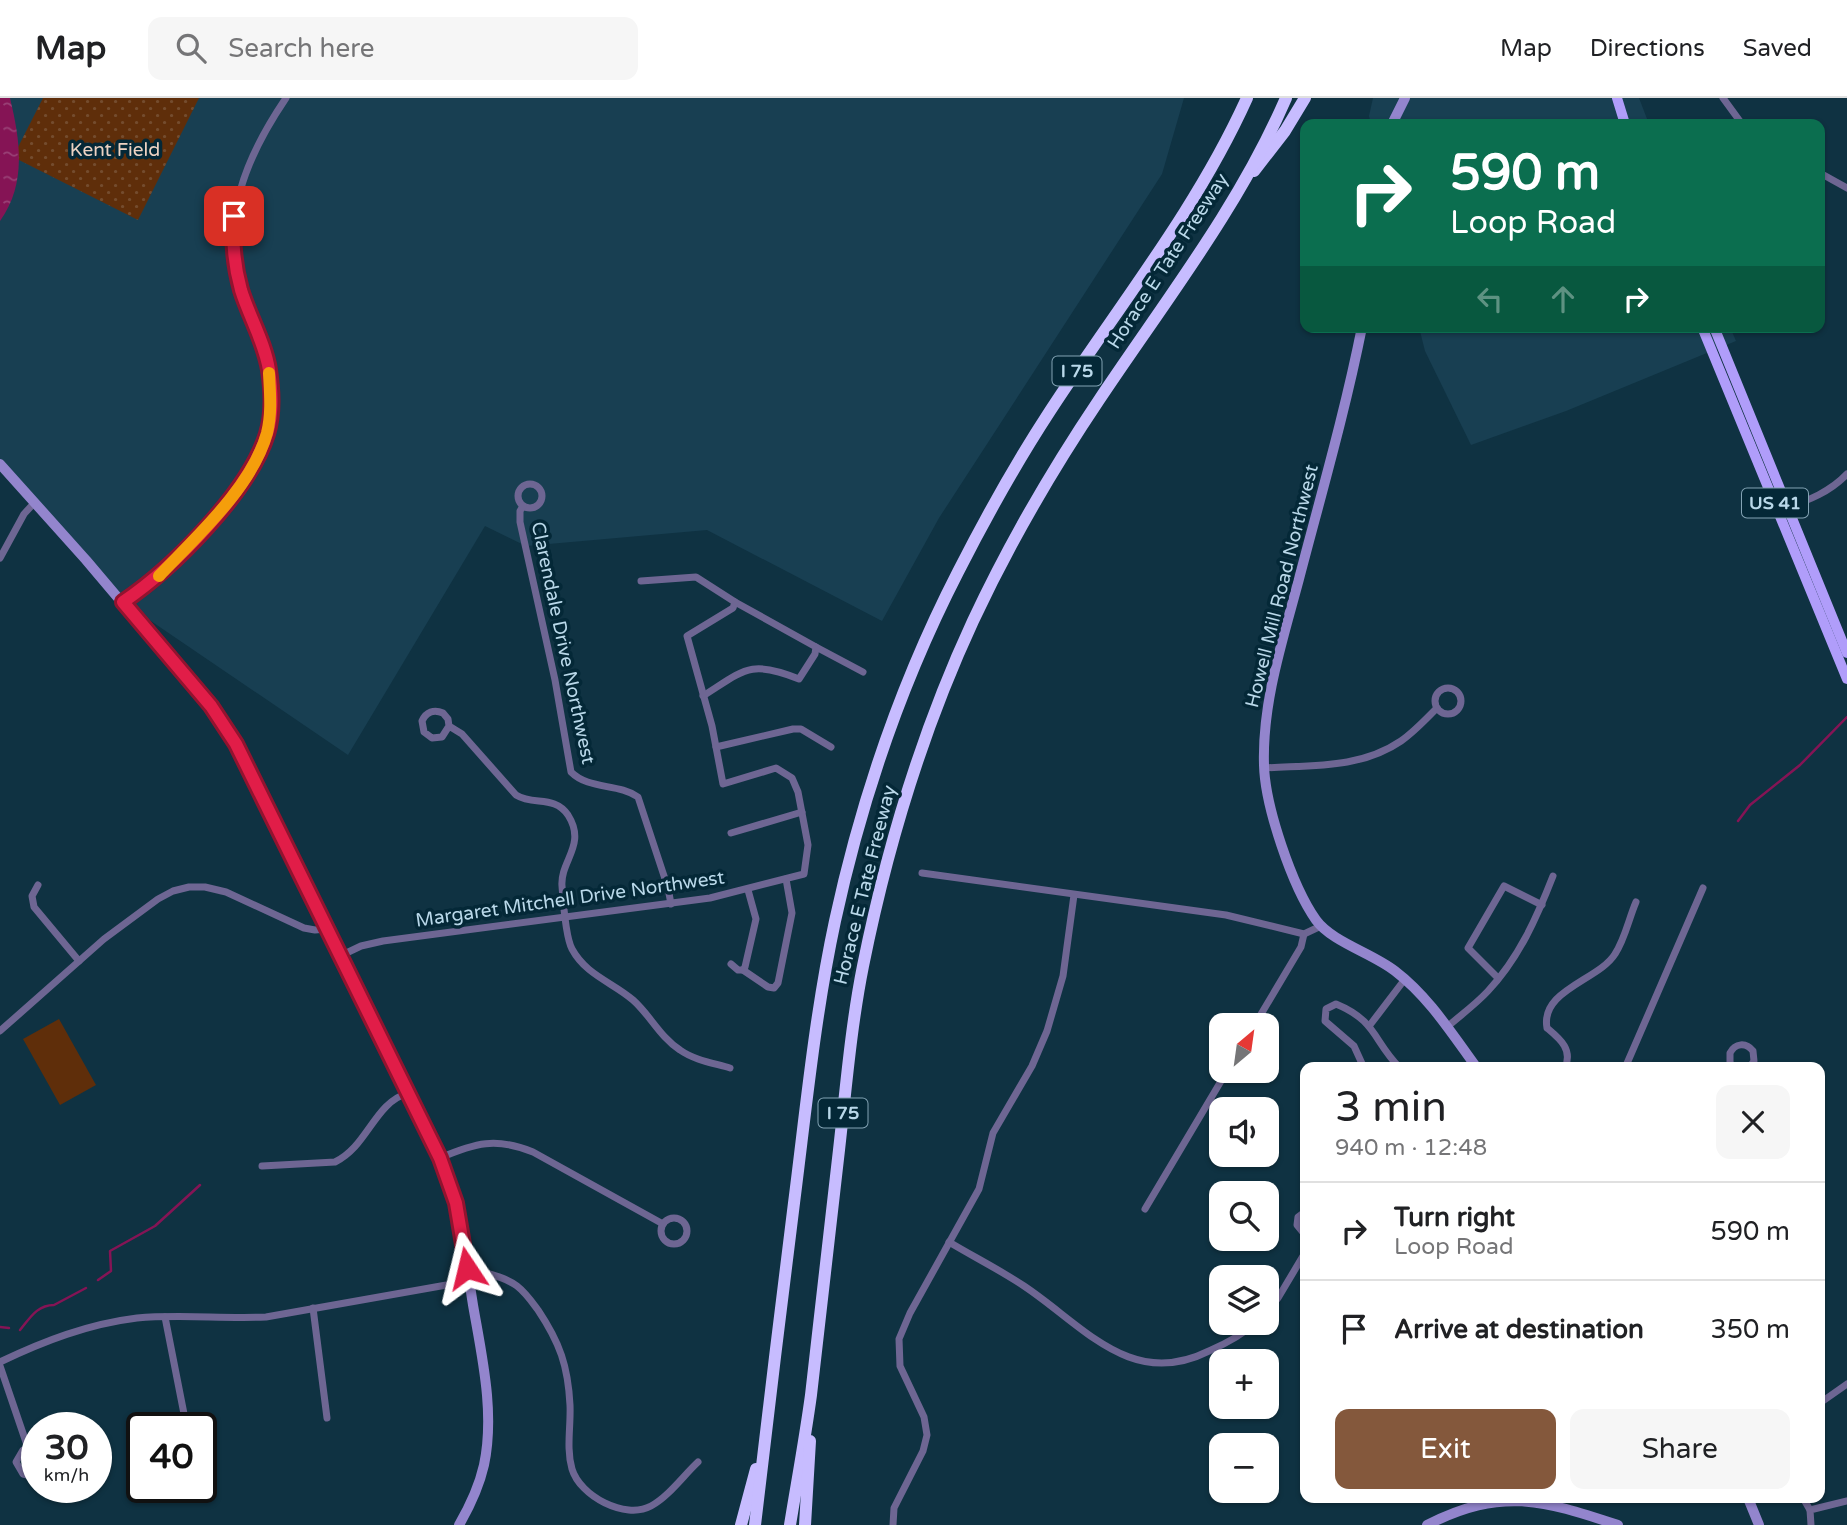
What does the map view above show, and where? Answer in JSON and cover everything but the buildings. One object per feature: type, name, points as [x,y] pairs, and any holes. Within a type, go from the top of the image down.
[{"type":"highway","name":"Horace E Tate Freeway","points":[[755,1525],[823,985],[845,881],[882,754],[921,652],[989,512],[1049,412],[1171,236],[1229,138],[1247,98]]},
{"type":"highway","name":"Horace E Tate Freeway","points":[[790,1525],[811,1396],[831,1208],[862,969],[890,849],[911,779],[953,665],[1029,512],[1100,398],[1169,299],[1243,184],[1286,98]]},
{"type":"highway","points":[[1243,184],[1264,160],[1305,98]]},
{"type":"highway","points":[[806,1525],[811,1396]]},
{"type":"highway","points":[[741,1525],[765,1435]]},
{"type":"main road","points":[[1617,98],[1626,119]]},
{"type":"main road","name":"US 41","points":[[1705,333],[1847,653]]},
{"type":"main road","name":"US 41","points":[[1716,333],[1847,679]]},
{"type":"street","points":[[123,602],[158,577],[211,521],[248,475],[267,433],[271,406],[269,369],[241,289],[232,243],[234,216],[246,171],[268,125],[286,98]]},
{"type":"street","points":[[1394,119],[1405,98]]},
{"type":"street","points":[[1723,98],[1738,119]]},
{"type":"street","points":[[1825,176],[1847,188]]},
{"type":"street","name":"Howell Mill Road Northwest","points":[[1361,333],[1350,388],[1278,661],[1268,715],[1264,768],[1271,808],[1284,852],[1303,896],[1321,926],[1386,964],[1405,979],[1422,996],[1473,1062]]},
{"type":"street","points":[[0,464],[123,602],[223,722],[440,1158],[456,1203],[485,1373],[487,1440],[477,1488],[459,1525]]},
{"type":"street","points":[[1783,509],[1827,491],[1847,474]]},
{"type":"street","points":[[0,558],[24,514],[35,502]]},
{"type":"street","name":"Clarendale Drive Northwest","points":[[523,506],[520,522],[555,680],[571,772],[588,783],[631,792],[638,797],[671,904]]},
{"type":"street","points":[[641,581],[696,577],[735,602],[863,672]]},
{"type":"street","points":[[731,833],[802,812],[792,778],[776,768],[723,784],[687,636],[733,608],[735,602]]},
{"type":"street","points":[[703,696],[745,670],[758,667],[775,669],[799,679],[815,654],[816,647]]},
{"type":"street","points":[[1264,768],[1343,763],[1371,757],[1401,741],[1437,708]]},
{"type":"street","points":[[449,726],[463,734],[516,795],[524,800],[548,800],[559,805],[569,817],[574,833],[574,849],[563,874],[562,884],[570,946],[586,969],[634,1000],[678,1050],[696,1059],[730,1068]]},
{"type":"street","points":[[716,747],[801,729],[831,747]]},
{"type":"street","name":"Margaret Mitchell Drive Northwest","points":[[340,956],[361,946],[383,941],[671,904],[748,890],[804,874],[808,845],[802,812]]},
{"type":"street","points":[[922,873],[1226,915],[1304,934],[1321,926]]},
{"type":"street","points":[[1447,1027],[1489,990],[1515,955],[1542,905],[1553,876]]},
{"type":"street","points":[[731,964],[768,987],[774,988],[778,983],[792,914],[786,879]]},
{"type":"street","points":[[38,885],[32,896],[34,907],[79,961]]},
{"type":"street","points":[[1498,978],[1468,948],[1504,886],[1542,905]]},
{"type":"street","points":[[0,1031],[79,961],[158,899],[173,891],[205,887],[226,892],[304,928],[326,929]]},
{"type":"street","points":[[1628,1062],[1703,888]]},
{"type":"street","points":[[743,970],[756,919],[748,890]]},
{"type":"street","points":[[893,1525],[894,1508],[923,1451],[926,1427],[900,1366],[899,1339],[910,1313],[979,1189],[993,1133],[1032,1066],[1053,1016],[1063,976],[1074,895]]},
{"type":"street","points":[[1566,1062],[1568,1053],[1547,1028],[1547,1016],[1558,997],[1603,966],[1615,954],[1636,902]]},
{"type":"street","points":[[1262,1013],[1301,947],[1304,934]]},
{"type":"street","points":[[1370,1025],[1405,979]]},
{"type":"street","points":[[1361,1062],[1354,1046],[1325,1021],[1326,1009],[1336,1004],[1352,1010],[1370,1025],[1396,1062]]},
{"type":"street","points":[[1731,1062],[1732,1049],[1741,1044],[1753,1051],[1753,1062]]},
{"type":"street","points":[[1145,1209],[1220,1083]]},
{"type":"street","points":[[262,1166],[335,1162],[343,1158],[363,1138],[391,1100],[408,1093]]},
{"type":"street","points":[[440,1158],[481,1143],[499,1142],[517,1146],[533,1152],[663,1224]]},
{"type":"street","points":[[949,1242],[1024,1286],[1113,1351],[1137,1361],[1161,1364],[1190,1360],[1239,1335]]},
{"type":"street","points":[[1279,1296],[1300,1261]]},
{"type":"street","points":[[467,1268],[508,1280],[518,1286],[530,1298],[559,1343],[567,1368],[570,1404],[568,1445],[572,1470],[582,1487],[609,1505],[646,1508],[662,1498],[698,1462]]},
{"type":"street","points":[[21,1427],[0,1364],[50,1340],[85,1328],[138,1318],[245,1318],[469,1280]]},
{"type":"street","points":[[313,1308],[327,1418]]},
{"type":"street","points":[[165,1317],[184,1412]]},
{"type":"street","points":[[1825,1399],[1847,1384]]},
{"type":"street","points":[[21,1452],[16,1462],[21,1471]]},
{"type":"street","points":[[1810,1510],[1847,1502]]},
{"type":"street","points":[[1427,1525],[1487,1503]]},
{"type":"street","points":[[1543,1503],[1618,1525]]},
{"type":"street","points":[[1750,1503],[1759,1525]]},
{"type":"street","points":[[1806,1503],[1810,1510],[1811,1525]]},
{"type":"shaded area","points":[[0,98],[1184,98],[1162,174],[939,518],[882,621],[707,530],[526,546],[485,526],[348,755],[123,602],[0,464]]},
{"type":"shaded area","points":[[1373,98],[1639,98],[1647,119],[1370,119]]},
{"type":"shaded area","points":[[1420,333],[1733,333],[1736,341],[1566,411],[1471,445],[1425,351]]},
{"type":"green space","name":"Kent Field","points":[[43,98],[199,98],[138,220],[13,157]]},
{"type":"green space","points":[[59,1019],[96,1085],[60,1105],[23,1039]]},
{"type":"water","points":[[0,98],[10,98],[19,161],[14,192],[0,221]]},
{"type":"waterway","points":[[1738,821],[1750,805],[1800,765],[1847,717]]},
{"type":"waterway","points":[[98,1280],[111,1271],[110,1251],[155,1226],[200,1185]]},
{"type":"waterway","points":[[20,1330],[38,1310],[54,1305],[86,1288]]},
{"type":"waterway","points":[[0,1327],[9,1328]]},
{"type":"slow traffic","points":[[159,576],[211,521],[248,475],[267,433],[271,406],[269,373]]},
{"type":"route","points":[[234,216],[232,243],[241,289],[269,369],[271,406],[267,433],[248,475],[211,521],[158,577],[123,602],[211,706],[236,744],[440,1158],[456,1203],[467,1268]]}]
